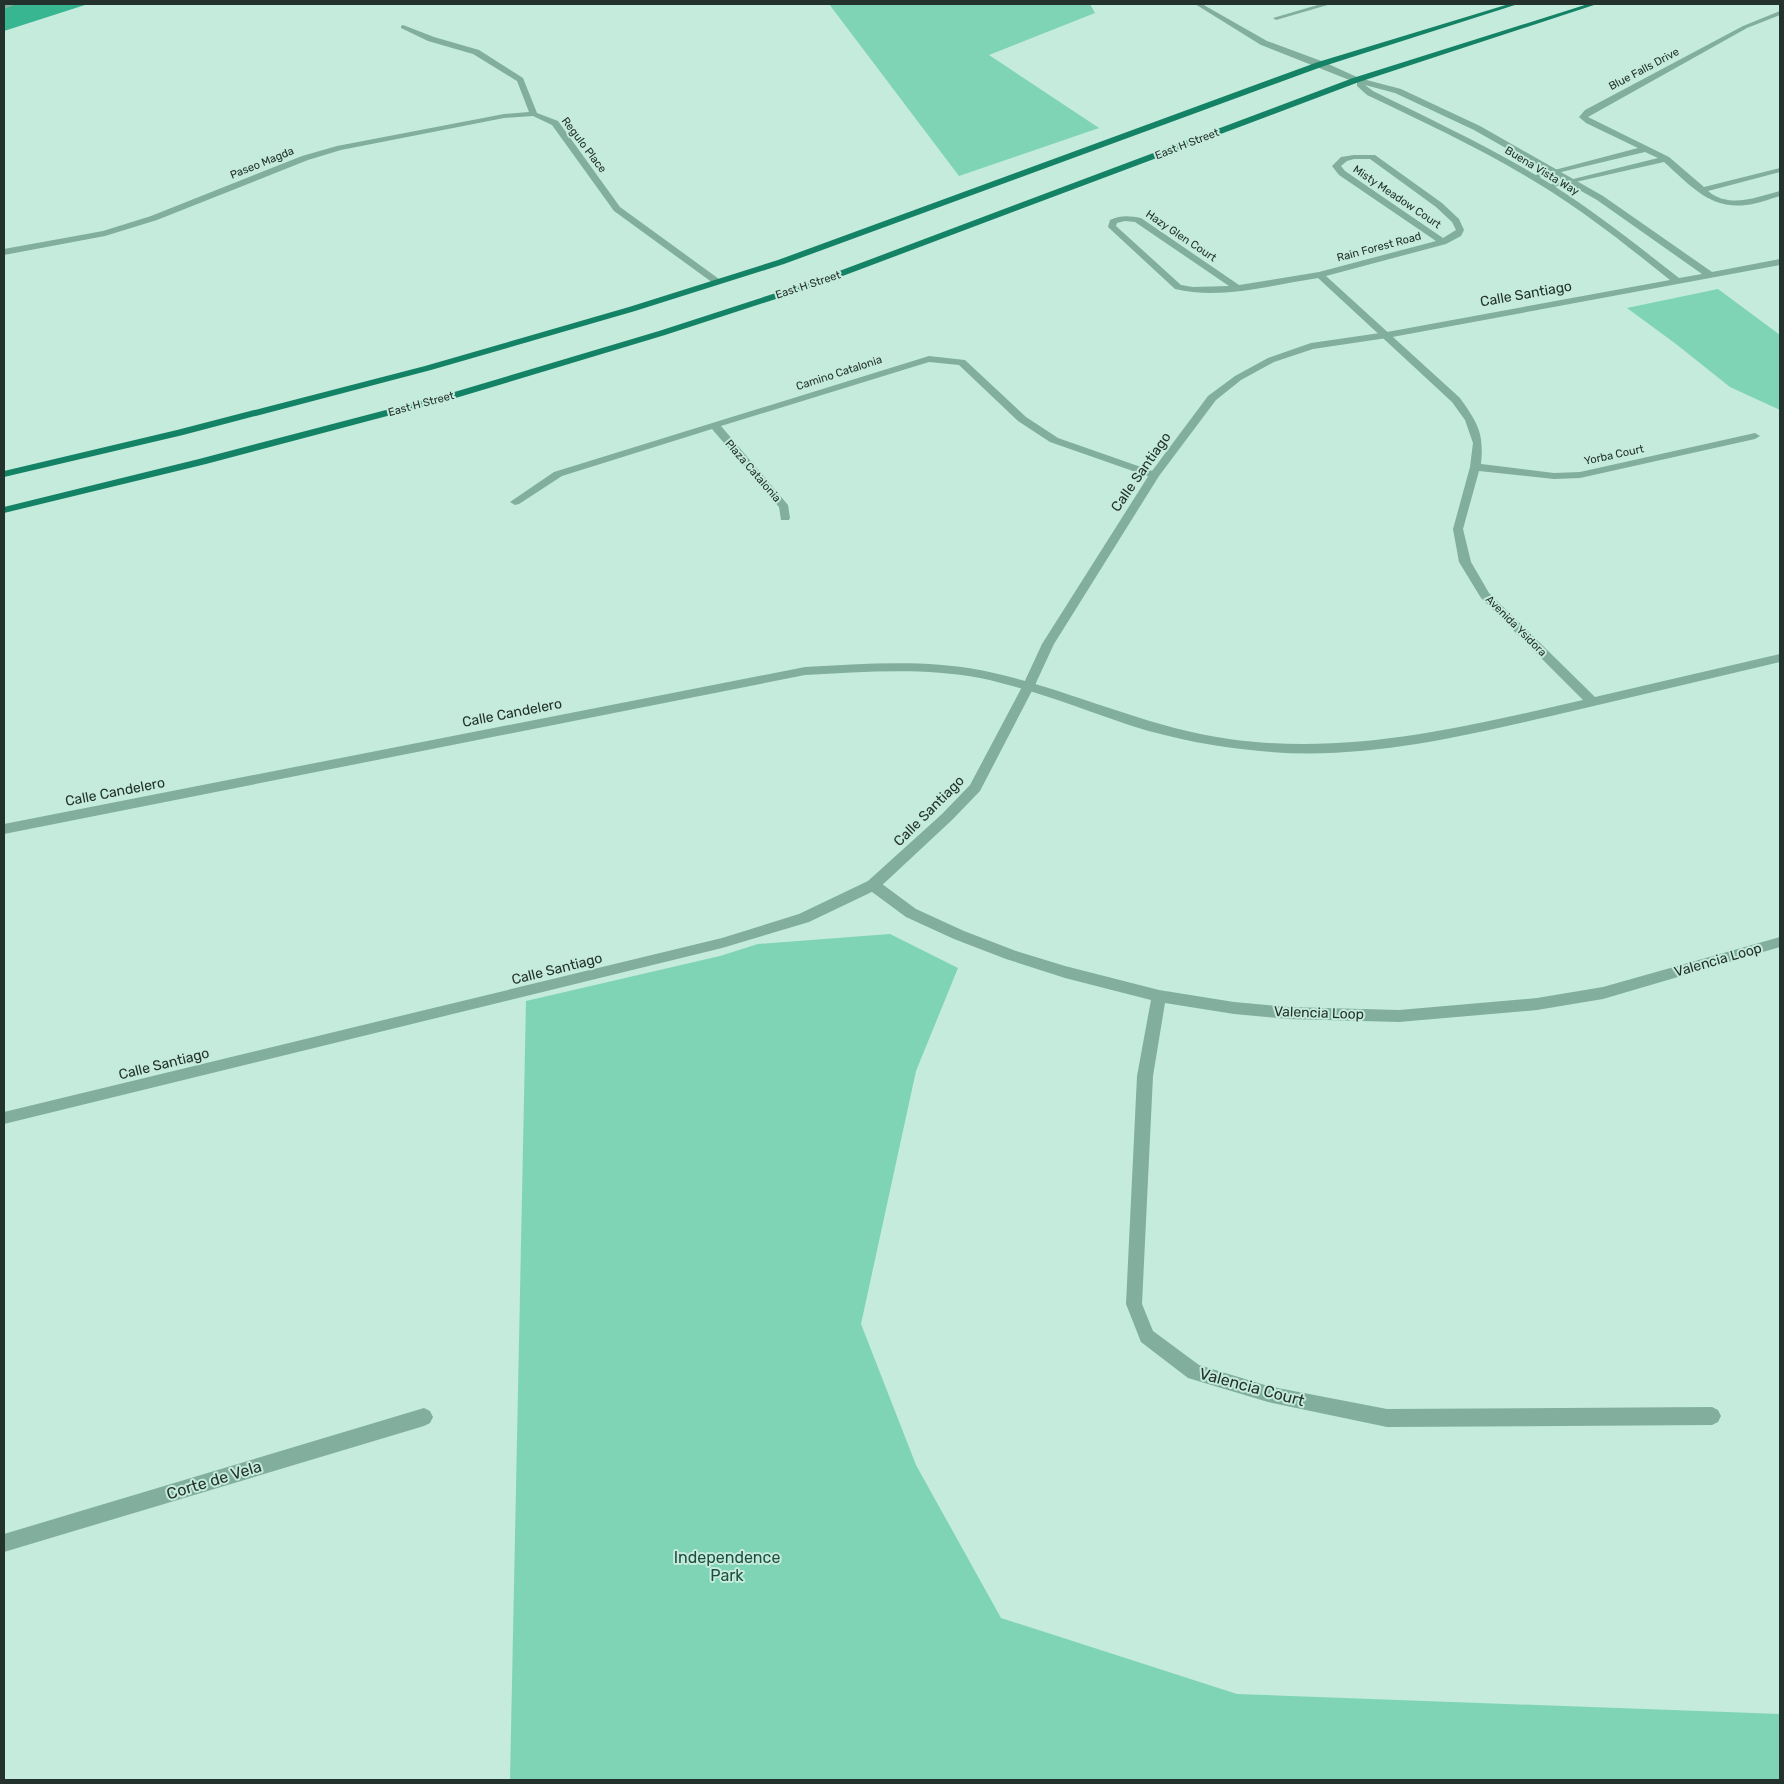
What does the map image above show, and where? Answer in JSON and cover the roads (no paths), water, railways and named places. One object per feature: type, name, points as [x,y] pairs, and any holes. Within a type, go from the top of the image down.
[{"type":"main road","points":[[4,474],[179,433],[428,368],[632,309],[781,262],[1321,64],[1516,4]]},
{"type":"main road","name":"East H Street","points":[[4,510],[202,462],[455,395],[662,333],[813,284],[1356,80],[1594,4]]},
{"type":"street","points":[[4,7],[14,4]]},
{"type":"street","name":"Buena Vista Way","points":[[1198,4],[1264,43],[1321,64],[1356,80],[1398,91],[1477,128],[1600,198],[1710,275]]},
{"type":"street","points":[[1276,18],[1325,4]]},
{"type":"street","name":"Blue Falls Drive","points":[[1779,195],[1746,203],[1726,203],[1711,198],[1666,159],[1589,121],[1583,116],[1745,27],[1780,13]]},
{"type":"street","points":[[403,28],[431,39],[476,52],[520,80],[534,114]]},
{"type":"street","name":"Buena Vista Way","points":[[1356,80],[1370,93],[1454,132],[1549,186],[1576,204],[1679,282]]},
{"type":"street","name":"Paseo Magda","points":[[4,252],[96,235],[154,218],[305,158],[340,148],[504,116],[534,114]]},
{"type":"street","name":"Regulo Place","points":[[534,114],[555,123],[617,209],[716,281]]},
{"type":"street","points":[[1532,176],[1646,149]]},
{"type":"street","name":"Misty Meadow Court","points":[[1443,242],[1342,173],[1336,166],[1344,159],[1354,157],[1372,158],[1439,205],[1456,221]]},
{"type":"street","points":[[1549,186],[1666,159]]},
{"type":"street","points":[[1703,190],[1780,170]]},
{"type":"street","name":"Hazy Glen Court","points":[[1178,288],[1112,227],[1113,222],[1128,217],[1138,220],[1237,288]]},
{"type":"street","name":"Rain Forest Road","points":[[1178,288],[1193,290],[1237,288],[1320,275],[1443,242],[1458,234],[1460,230],[1456,221]]},
{"type":"street","points":[[1679,282],[1780,262]]},
{"type":"street","name":"Rain Forest Road","points":[[1320,275],[1387,335]]},
{"type":"street","name":"Calle Santiago","points":[[4,1118],[722,943],[804,918],[873,885],[947,817],[975,788],[1029,685],[1048,644],[1154,475],[1212,398],[1238,378],[1271,360],[1311,346],[1387,335],[1679,282]]},
{"type":"street","name":"Avenida Ysidora","points":[[1387,335],[1456,400],[1470,420],[1478,443],[1475,467],[1458,528],[1465,562],[1485,595],[1592,702]]},
{"type":"street","name":"Camino Catalonia","points":[[515,502],[558,474],[929,359],[962,362],[1022,419],[1054,440],[1154,475]]},
{"type":"street","name":"Plaza Catalonia","points":[[715,426],[784,507],[785,518]]},
{"type":"street","name":"Yorba Court","points":[[1475,467],[1554,476],[1580,475],[1755,436]]},
{"type":"street","points":[[1029,685],[1159,729],[1232,744],[1281,749],[1352,748],[1459,732],[1780,658]]},
{"type":"street","name":"Calle Candelero","points":[[4,829],[805,671],[914,666],[977,673],[1029,685]]},
{"type":"street","name":"Valencia Loop","points":[[873,885],[911,913],[994,948],[1064,972],[1159,996],[1234,1008],[1288,1013],[1398,1016],[1448,1010],[1497,1008],[1603,993],[1780,942]]},
{"type":"street","name":"Valencia Court","points":[[1159,996],[1146,1076],[1134,1304],[1147,1336],[1194,1372],[1268,1394],[1387,1418],[1712,1416]]},
{"type":"street","name":"Corte de Vela","points":[[4,1543],[424,1418]]},
{"type":"park label","name":"Independence Park","points":[[727,1566]]}]
